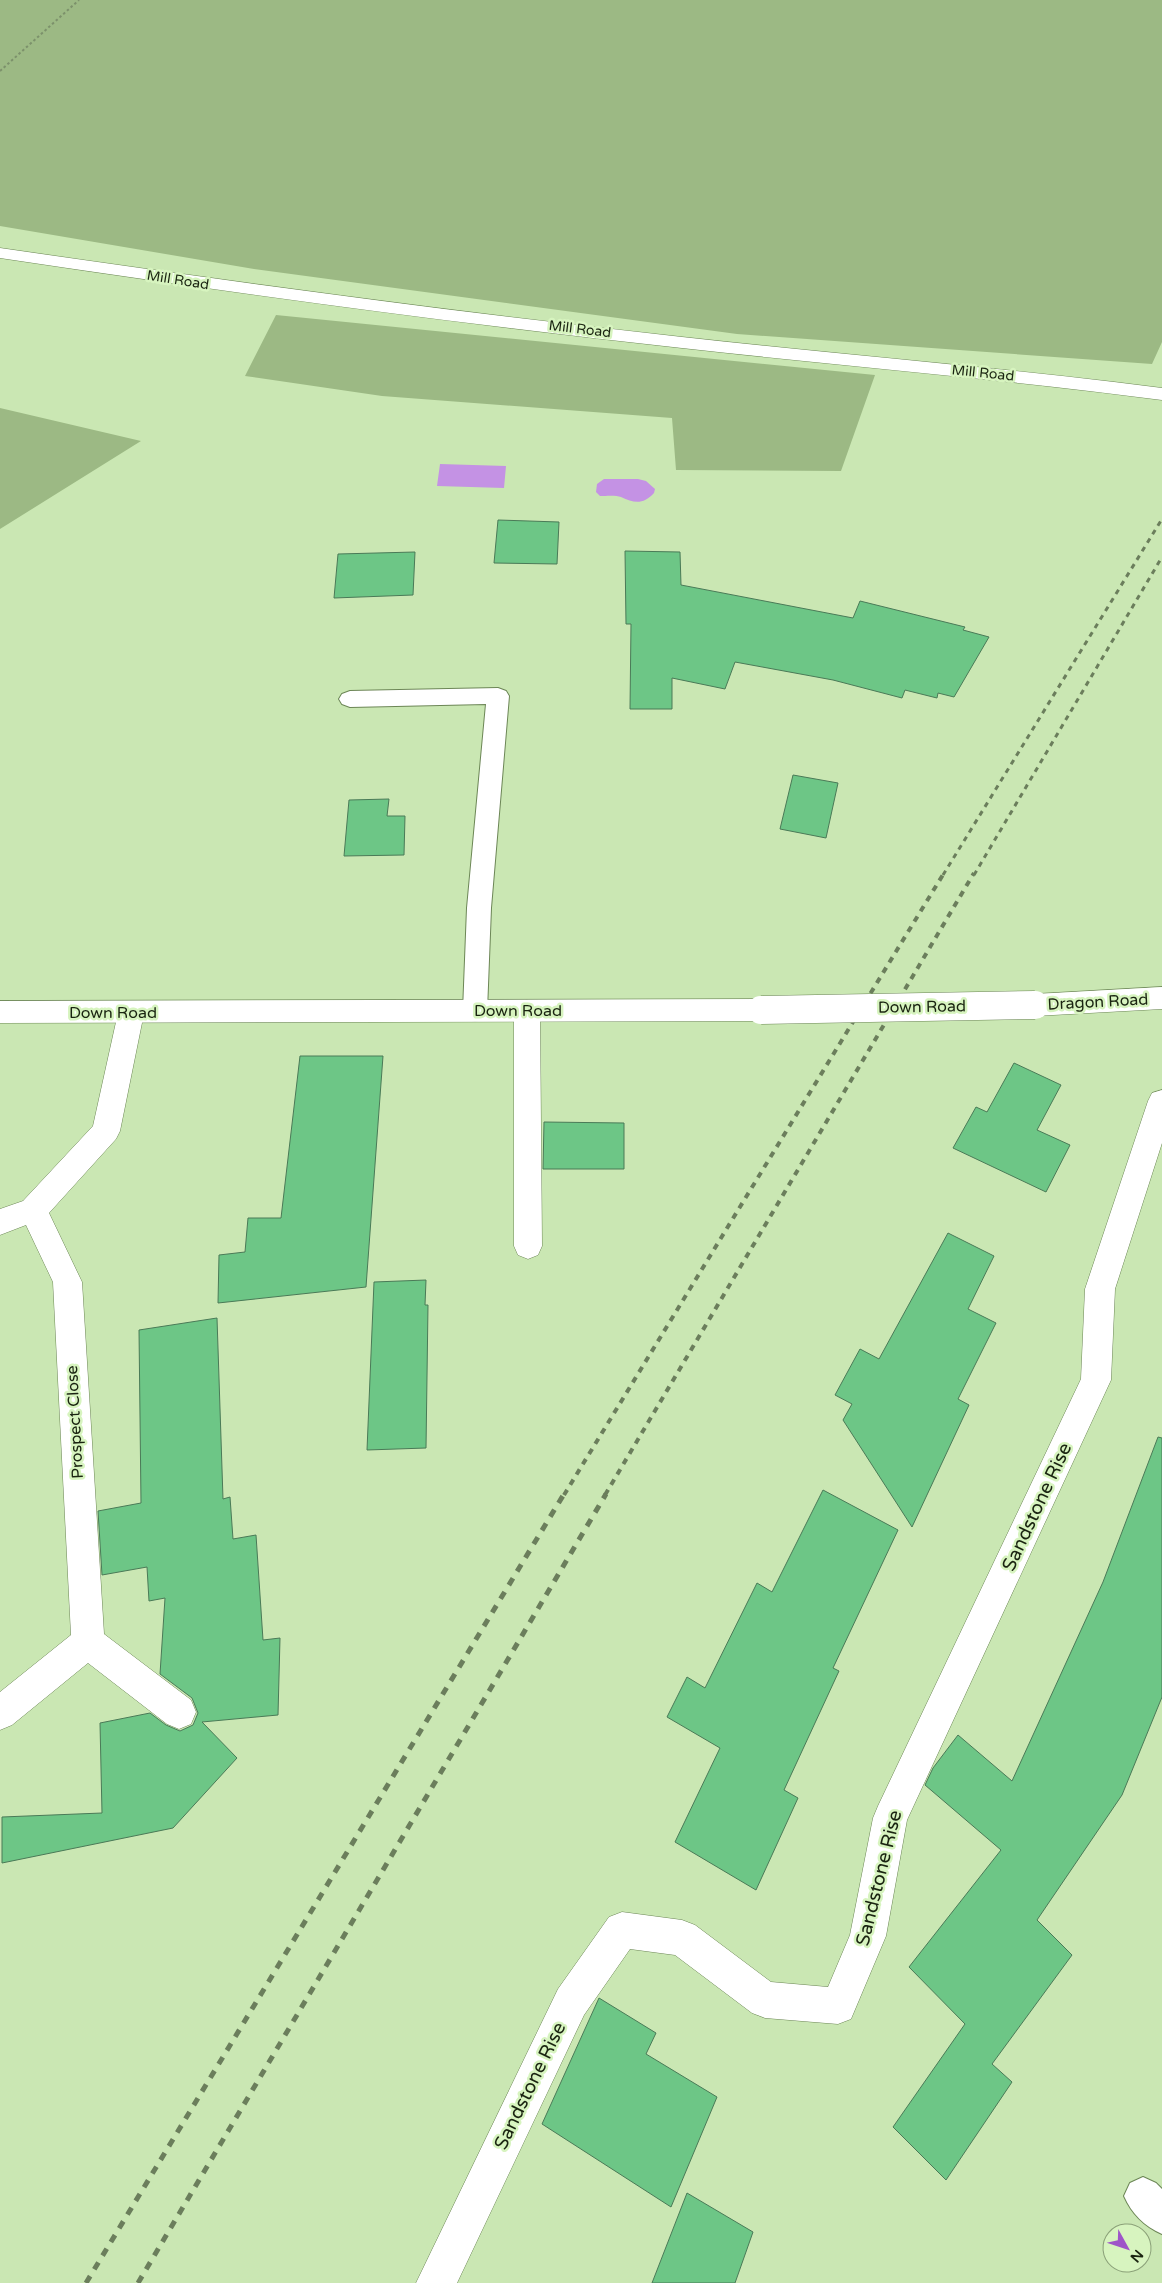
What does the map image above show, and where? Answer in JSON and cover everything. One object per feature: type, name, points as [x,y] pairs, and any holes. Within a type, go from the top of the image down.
[{"type":"street","name":"Mill Road","points":[[0,253],[239,289],[775,352],[1078,382],[1162,394]]},
{"type":"street","name":"Dragon Road","points":[[1035,1005],[1162,998]]},
{"type":"street","name":"Down Road","points":[[0,1012],[760,1010],[1035,1005]]},
{"type":"street","points":[[527,1011],[528,1246]]},
{"type":"street","points":[[0,1222],[33,1210],[106,1131],[131,1013]]},
{"type":"street","name":"Sandstone Rise","points":[[436,2283],[571,2002],[622,1930],[682,1938],[764,2000],[838,2006],[868,1936],[890,1818],[1096,1380],[1100,1289],[1162,1102]]},
{"type":"street","name":"Prospect Close","points":[[33,1210],[67,1282],[88,1642]]},
{"type":"street","points":[[0,1713],[88,1642],[179,1712]]},
{"type":"lane","points":[[350,699],[498,696],[478,908],[474,1011]]},
{"type":"path","points":[[0,71],[79,0]]},
{"type":"green space","points":[[0,0],[1162,0],[1162,342],[1152,364],[737,334],[254,269],[0,226]]},
{"type":"green space","points":[[276,315],[875,375],[841,471],[676,470],[672,418],[382,396],[245,376]]},
{"type":"green space","points":[[0,408],[141,441],[0,529]]},
{"type":"shaded area","points":[[440,464],[506,466],[504,488],[437,486]]},
{"type":"shaded area","points":[[604,479],[638,479],[646,481],[655,489],[650,497],[638,502],[616,496],[600,496],[596,492],[597,484]]},
{"type":"building","points":[[498,520],[559,522],[557,564],[494,563]]},
{"type":"building","points":[[625,551],[680,552],[681,585],[853,618],[860,601],[965,627],[963,630],[989,637],[954,697],[938,693],[937,698],[905,690],[902,698],[833,680],[735,662],[725,689],[672,678],[672,709],[630,709],[631,624],[626,624]]},
{"type":"building","points":[[415,552],[413,595],[334,598],[338,554]]},
{"type":"building","points":[[793,775],[838,783],[826,838],[780,829]]},
{"type":"building","points":[[389,799],[387,816],[405,816],[404,855],[344,856],[349,800]]},
{"type":"building","points":[[300,1056],[383,1056],[366,1287],[218,1303],[219,1255],[245,1252],[248,1218],[281,1218]]},
{"type":"building","points":[[1014,1063],[1061,1085],[1037,1130],[1070,1145],[1046,1192],[953,1148],[976,1107],[987,1112]]},
{"type":"building","points":[[544,1122],[624,1123],[624,1169],[543,1169]]},
{"type":"building","points":[[948,1233],[994,1256],[968,1309],[996,1323],[958,1399],[969,1405],[912,1527],[843,1420],[852,1404],[835,1395],[860,1349],[879,1359]]},
{"type":"building","points":[[426,1280],[425,1305],[428,1305],[426,1448],[367,1450],[374,1282]]},
{"type":"building","points":[[217,1318],[223,1499],[230,1497],[233,1539],[256,1535],[263,1640],[280,1638],[278,1715],[202,1722],[237,1758],[173,1828],[2,1863],[2,1817],[102,1813],[100,1723],[150,1713],[166,1725],[180,1731],[193,1725],[198,1713],[192,1698],[160,1674],[165,1598],[149,1601],[147,1567],[102,1575],[98,1511],[141,1503],[139,1330]]},
{"type":"building","points":[[1158,1437],[1162,1438],[1162,1697],[1122,1795],[1037,1920],[1072,1955],[992,2064],[1012,2082],[946,2180],[893,2127],[965,2024],[909,1967],[1001,1850],[925,1785],[933,1768],[958,1735],[1012,1781],[1103,1582]]},
{"type":"building","points":[[823,1490],[898,1530],[833,1668],[839,1671],[784,1790],[798,1798],[756,1890],[675,1842],[720,1748],[667,1717],[687,1677],[705,1688],[757,1583],[772,1592]]},
{"type":"building","points":[[599,1998],[656,2033],[646,2054],[717,2097],[671,2207],[542,2124]]},
{"type":"building","points":[[687,2193],[753,2232],[735,2283],[652,2283]]},
{"type":"railway","points":[[943,875],[1162,519]]},
{"type":"railway","points":[[974,875],[1162,557]]},
{"type":"railway","points":[[564,1495],[944,873]]},
{"type":"railway","points":[[605,1495],[974,873]]},
{"type":"railway","points":[[86,2283],[564,1494]]},
{"type":"railway","points":[[138,2283],[606,1494]]}]
